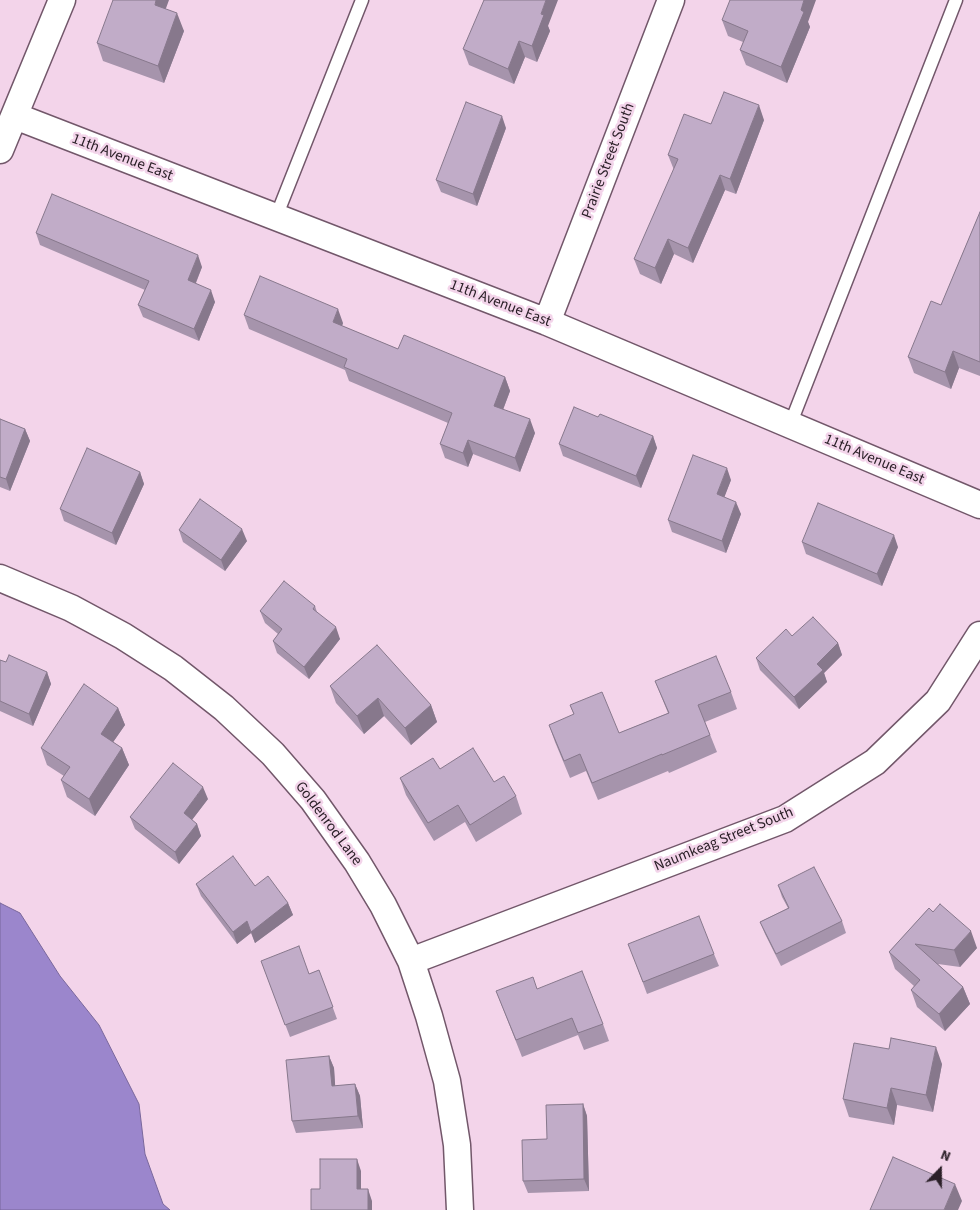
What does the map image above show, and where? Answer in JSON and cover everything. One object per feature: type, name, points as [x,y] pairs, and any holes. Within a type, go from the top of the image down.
[{"type":"street","points":[[0,150],[62,0]]},
{"type":"street","name":"Prairie Street South","points":[[547,322],[671,0]]},
{"type":"street","name":"11th Avenue East","points":[[15,116],[547,322],[980,505]]},
{"type":"street","name":"Goldenrod Lane","points":[[0,578],[71,608],[123,636],[173,668],[224,708],[259,740],[313,800],[357,862],[383,905],[411,961],[447,1081],[457,1145],[460,1210]]},
{"type":"street","name":"Naumkeag Street South","points":[[411,961],[785,819],[875,762],[938,701],[980,635]]},
{"type":"lane","points":[[276,217],[362,0]]},
{"type":"lane","points":[[790,425],[956,0]]},
{"type":"shaded area","points":[[0,903],[20,913],[60,976],[99,1025],[139,1104],[145,1154],[163,1204],[170,1210],[0,1210]]},
{"type":"building","points":[[113,0],[156,0],[155,5],[177,13],[158,66],[97,43]]},
{"type":"building","points":[[484,0],[546,0],[541,14],[544,15],[532,46],[519,41],[508,69],[463,49]]},
{"type":"building","points":[[730,0],[804,0],[801,10],[804,12],[781,67],[740,50],[748,31],[722,20]]},
{"type":"building","points":[[724,92],[759,105],[730,179],[720,175],[688,248],[668,239],[655,268],[634,259],[678,159],[668,155],[684,114],[711,124]]},
{"type":"building","points":[[466,102],[502,116],[473,194],[436,180]]},
{"type":"building","points":[[52,194],[198,255],[188,280],[211,290],[194,329],[138,305],[149,281],[36,233]]},
{"type":"building","points":[[980,212],[980,362],[953,351],[945,372],[908,357],[931,301],[941,305]]},
{"type":"building","points":[[260,276],[338,309],[333,322],[398,349],[404,335],[505,377],[494,406],[530,419],[515,458],[468,440],[463,453],[440,444],[452,413],[344,367],[347,359],[244,315]]},
{"type":"building","points":[[574,407],[598,417],[600,414],[653,436],[636,476],[559,444]]},
{"type":"building","points":[[0,419],[25,429],[6,479],[0,477]]},
{"type":"building","points":[[87,448],[140,472],[112,533],[60,509]]},
{"type":"building","points":[[693,455],[727,468],[717,494],[736,502],[722,541],[668,520]]},
{"type":"building","points":[[200,499],[242,529],[221,560],[179,530]]},
{"type":"building","points":[[818,503],[894,535],[877,574],[802,542]]},
{"type":"building","points":[[284,581],[315,606],[313,609],[336,627],[304,667],[273,641],[282,629],[260,611]]},
{"type":"building","points":[[813,617],[838,643],[817,664],[823,670],[794,697],[756,658],[786,629],[792,636]]},
{"type":"building","points":[[377,645],[431,705],[405,728],[378,698],[357,716],[330,686]]},
{"type":"building","points":[[9,655],[47,672],[29,714],[0,701],[0,660],[6,662]]},
{"type":"building","points":[[716,656],[731,692],[698,705],[710,735],[592,783],[580,754],[564,761],[549,725],[574,714],[570,705],[602,692],[619,733],[669,713],[655,681]]},
{"type":"building","points":[[84,684],[118,708],[101,734],[122,748],[89,799],[61,780],[70,767],[41,748]]},
{"type":"building","points":[[473,748],[494,782],[504,776],[516,796],[470,825],[458,805],[428,823],[400,778],[433,758],[440,769]]},
{"type":"building","points":[[173,763],[203,787],[184,813],[197,824],[175,852],[130,817]]},
{"type":"building","points":[[233,856],[255,886],[268,876],[288,903],[251,932],[247,921],[233,932],[196,884]]},
{"type":"building","points":[[814,867],[842,921],[776,954],[760,922],[789,908],[778,885]]},
{"type":"building","points":[[940,904],[971,931],[954,950],[915,944],[963,987],[939,1014],[911,990],[920,980],[889,952],[929,908],[933,912]]},
{"type":"building","points":[[699,916],[714,954],[643,982],[628,944]]},
{"type":"building","points":[[299,946],[309,974],[319,970],[333,1007],[285,1025],[261,961]]},
{"type":"building","points":[[582,971],[603,1024],[578,1033],[572,1018],[516,1040],[496,991],[533,977],[537,989]]},
{"type":"building","points":[[891,1038],[936,1047],[926,1095],[891,1088],[887,1108],[843,1099],[854,1043],[889,1049]]},
{"type":"building","points":[[329,1056],[332,1086],[355,1084],[358,1116],[292,1121],[286,1060]]},
{"type":"building","points":[[583,1104],[584,1179],[523,1181],[522,1140],[547,1139],[546,1105]]},
{"type":"building","points":[[893,1157],[955,1184],[944,1210],[870,1210]]},
{"type":"building","points":[[320,1159],[357,1159],[357,1189],[368,1189],[368,1210],[311,1210],[311,1189],[320,1189]]}]
